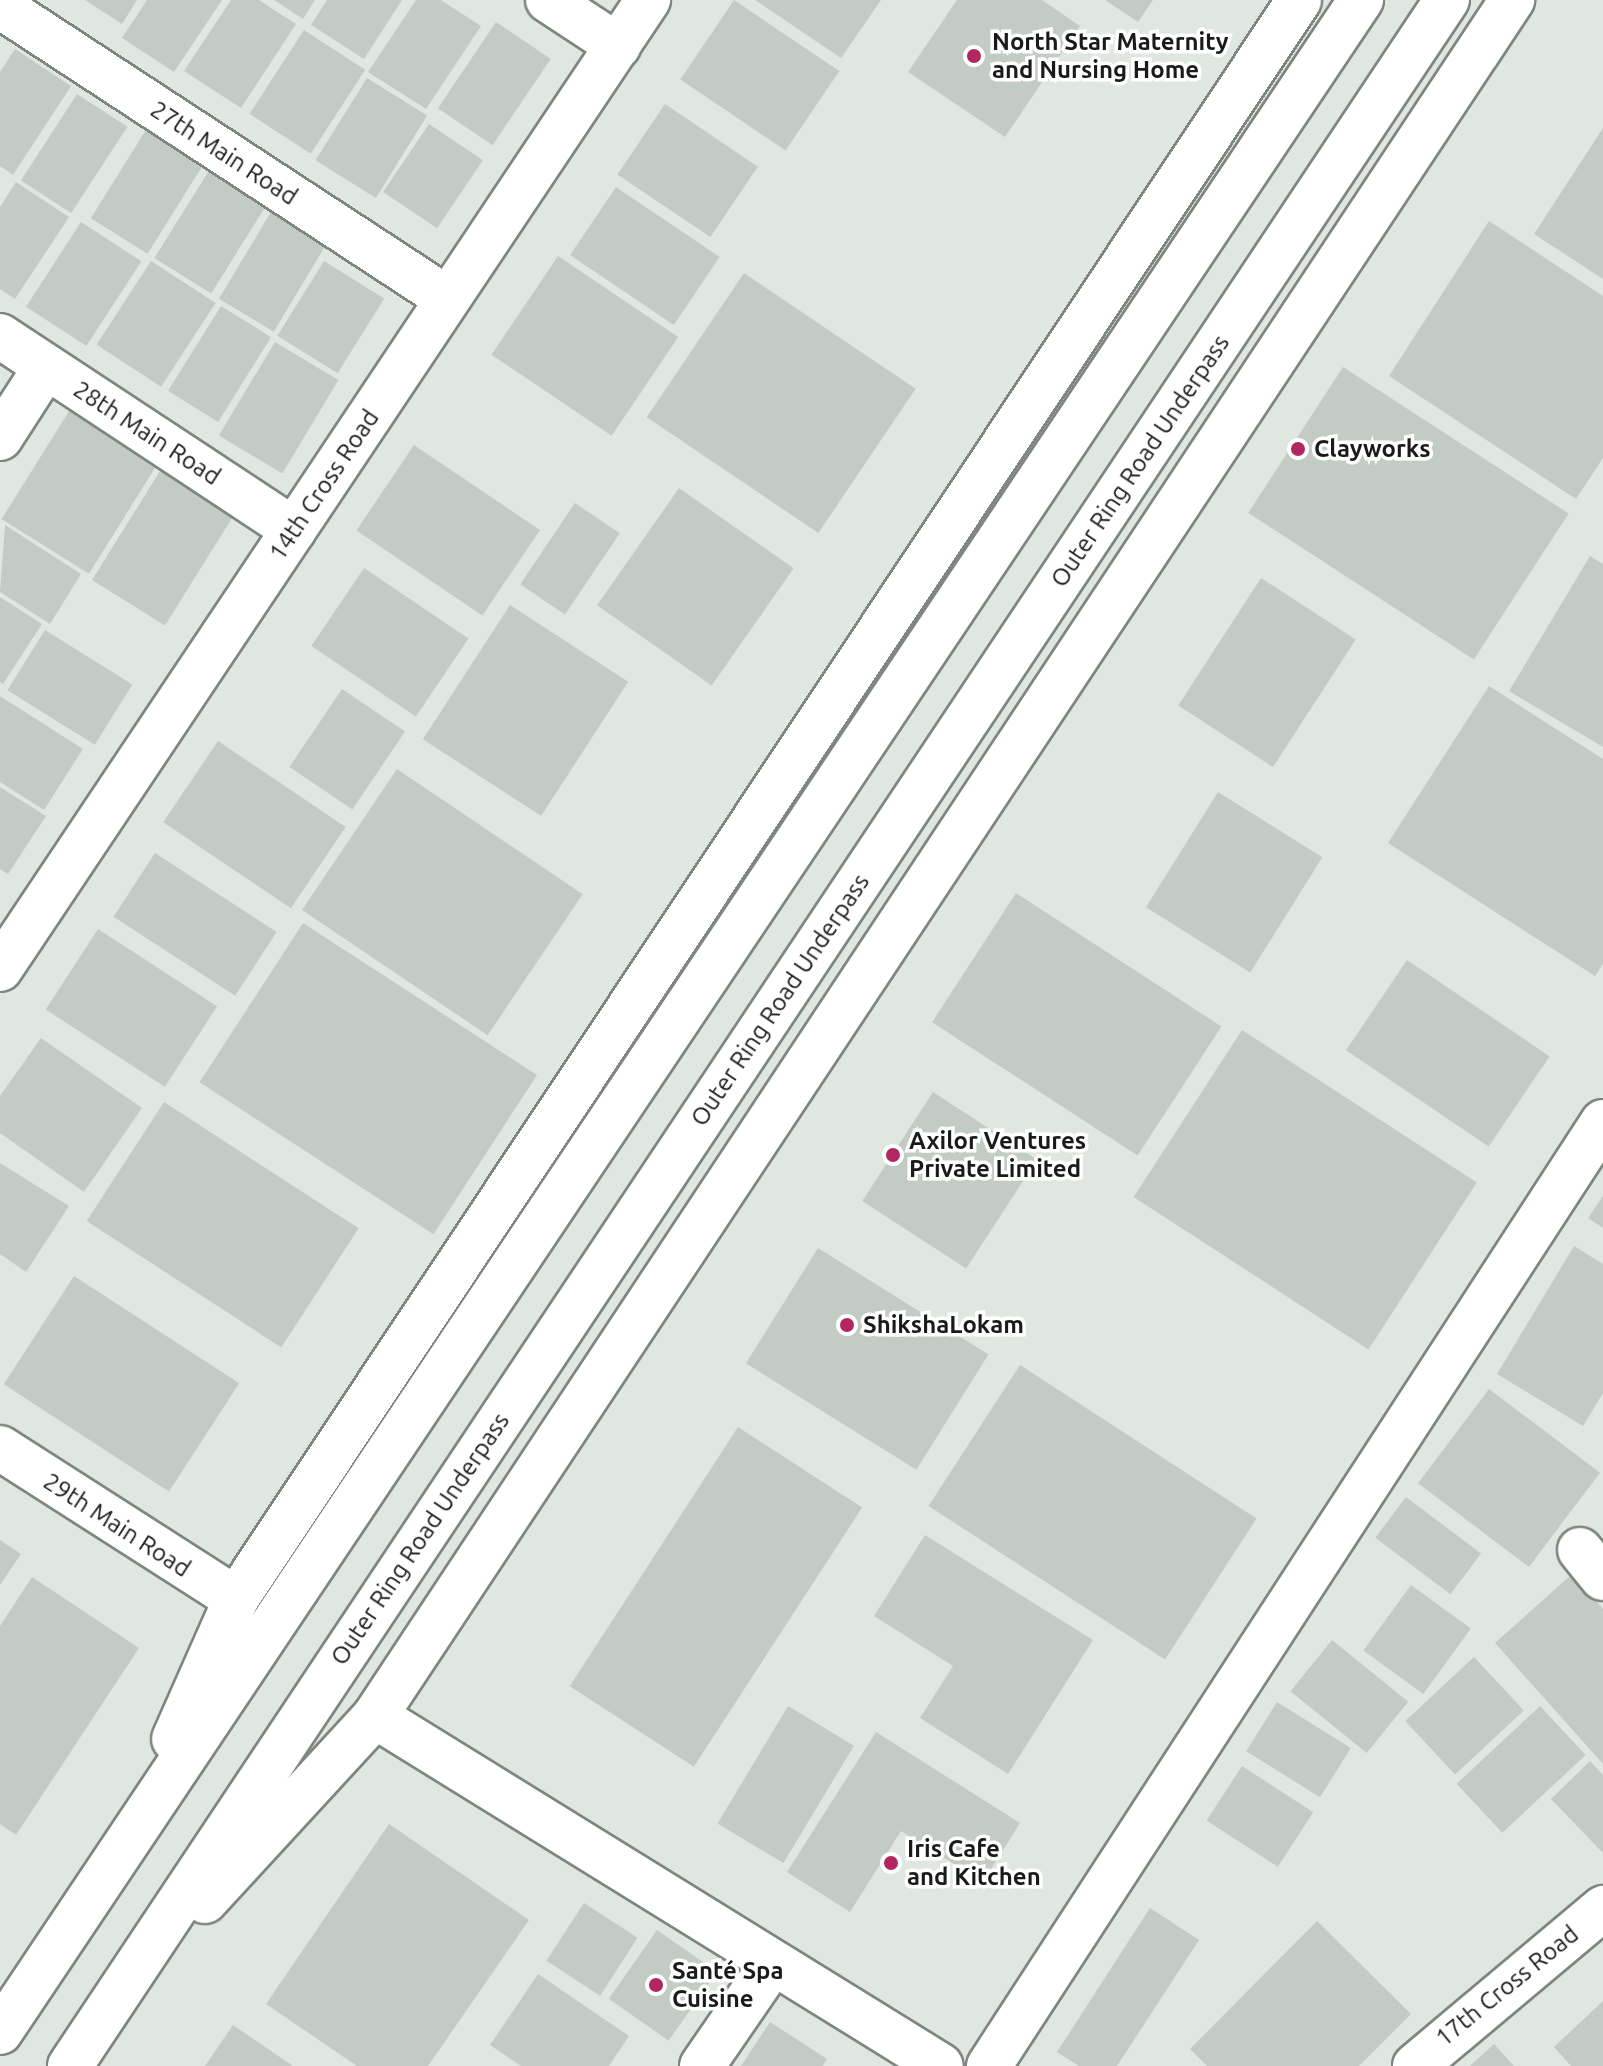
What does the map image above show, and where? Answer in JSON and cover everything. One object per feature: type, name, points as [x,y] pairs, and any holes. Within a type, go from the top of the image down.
[{"type":"main road","points":[[548,0],[618,46]]},
{"type":"main road","name":"14th Cross Road","points":[[0,969],[648,0]]},
{"type":"main road","points":[[128,1844],[236,1599],[1299,0]]},
{"type":"main road","points":[[0,2032],[1361,0]]},
{"type":"main road","name":"Outer Ring Road Underpass","points":[[114,2000],[1447,0]]},
{"type":"main road","points":[[70,2066],[114,2000],[375,1716],[1512,0]]},
{"type":"main road","name":"27th Main Road","points":[[0,6],[448,299]]},
{"type":"main road","name":"28th Main Road","points":[[0,336],[294,530]]},
{"type":"main road","points":[[0,438],[46,367]]},
{"type":"main road","points":[[989,2066],[1603,1122]]},
{"type":"main road","name":"29th Main Road","points":[[0,1448],[236,1599]]},
{"type":"main road","points":[[375,1716],[770,1967],[941,2066]]},
{"type":"main road","name":"17th Cross Road","points":[[1415,2066],[1603,1908]]},
{"type":"main road","points":[[702,2066],[770,1967]]},
{"type":"building","points":[[85,0],[137,0],[122,24]]},
{"type":"building","points":[[147,0],[222,0],[174,72],[122,38]]},
{"type":"building","points":[[231,0],[259,0],[296,24],[241,108],[184,71]]},
{"type":"building","points":[[274,0],[315,0],[303,19]]},
{"type":"building","points":[[327,0],[402,0],[364,59],[311,25]]},
{"type":"building","points":[[416,0],[441,0],[481,26],[426,109],[368,72]]},
{"type":"building","points":[[734,0],[839,71],[786,151],[680,80]]},
{"type":"building","points":[[755,0],[881,0],[841,58]]},
{"type":"building","points":[[957,0],[1042,0],[1080,26],[1005,137],[908,72]]},
{"type":"building","points":[[1105,0],[1153,0],[1138,22]]},
{"type":"building","points":[[496,22],[551,59],[493,145],[438,108]]},
{"type":"building","points":[[304,30],[365,70],[311,154],[250,114]]},
{"type":"building","points":[[15,49],[71,86],[13,175],[0,166],[0,72]]},
{"type":"building","points":[[367,78],[427,116],[376,198],[316,160]]},
{"type":"building","points":[[77,94],[127,127],[71,213],[21,180]]},
{"type":"building","points":[[665,104],[758,167],[710,237],[617,174]]},
{"type":"building","points":[[429,124],[483,160],[437,228],[383,192]]},
{"type":"building","points":[[149,125],[206,161],[148,254],[91,218]]},
{"type":"building","points":[[1603,128],[1603,279],[1534,234]]},
{"type":"building","points":[[210,169],[267,205],[211,294],[154,258]]},
{"type":"building","points":[[16,182],[69,217],[15,299],[0,289],[0,207]]},
{"type":"building","points":[[616,187],[720,257],[674,325],[570,255]]},
{"type":"building","points":[[274,207],[329,240],[274,332],[219,299]]},
{"type":"building","points":[[1489,221],[1603,296],[1603,458],[1576,499],[1389,376]]},
{"type":"building","points":[[81,222],[141,261],[86,346],[26,307]]},
{"type":"building","points":[[558,256],[678,337],[612,436],[491,355]]},
{"type":"building","points":[[151,261],[216,303],[161,387],[97,345]]},
{"type":"building","points":[[324,261],[384,299],[338,373],[277,336]]},
{"type":"building","points":[[744,273],[916,389],[818,533],[647,417]]},
{"type":"building","points":[[221,306],[271,337],[218,422],[168,391]]},
{"type":"building","points":[[275,342],[338,380],[282,474],[219,435]]},
{"type":"building","points":[[1343,367],[1569,514],[1474,659],[1248,513]]},
{"type":"building","points":[[71,408],[158,463],[89,574],[2,519]]},
{"type":"building","points":[[414,445],[540,530],[482,615],[356,530]]},
{"type":"building","points":[[162,468],[235,514],[165,626],[92,580]]},
{"type":"building","points":[[679,488],[794,568],[712,685],[597,605]]},
{"type":"building","points":[[575,503],[620,533],[565,614],[520,584]]},
{"type":"building","points":[[5,525],[81,574],[50,624],[0,592]]},
{"type":"building","points":[[1590,556],[1603,564],[1603,747],[1509,691]]},
{"type":"building","points":[[364,568],[468,638],[416,716],[311,646]]},
{"type":"building","points":[[1261,578],[1356,640],[1273,767],[1178,705]]},
{"type":"building","points":[[0,597],[42,624],[3,684],[0,682]]},
{"type":"building","points":[[510,605],[628,682],[541,816],[423,739]]},
{"type":"building","points":[[45,630],[132,685],[95,745],[7,690]]},
{"type":"building","points":[[1489,686],[1603,759],[1603,964],[1595,976],[1388,843]]},
{"type":"building","points":[[342,689],[405,731],[352,809],[289,767]]},
{"type":"building","points":[[0,696],[83,749],[44,810],[0,782]]},
{"type":"building","points":[[218,741],[346,827],[291,908],[163,822]]},
{"type":"building","points":[[397,769],[583,894],[488,1035],[302,910]]},
{"type":"building","points":[[0,787],[46,816],[8,874],[0,869]]},
{"type":"building","points":[[1218,792],[1322,857],[1250,973],[1146,907]]},
{"type":"building","points":[[155,853],[277,932],[235,996],[114,917]]},
{"type":"building","points":[[1016,893],[1221,1026],[1138,1156],[932,1022]]},
{"type":"building","points":[[303,923],[537,1075],[434,1234],[200,1082]]},
{"type":"building","points":[[98,929],[217,1006],[165,1087],[46,1010]]},
{"type":"building","points":[[1407,960],[1550,1056],[1489,1147],[1346,1050]]},
{"type":"building","points":[[1242,1030],[1477,1182],[1368,1349],[1134,1197]]},
{"type":"building","points":[[41,1038],[142,1108],[84,1192],[0,1133],[0,1096]]},
{"type":"building","points":[[933,1092],[1037,1160],[966,1269],[862,1201]]},
{"type":"building","points":[[164,1102],[359,1228],[281,1347],[87,1221]]},
{"type":"building","points":[[0,1163],[69,1206],[26,1272],[0,1254]]},
{"type":"building","points":[[1603,1196],[1603,1228],[1588,1218]]},
{"type":"building","points":[[1574,1246],[1603,1264],[1603,1393],[1583,1426],[1497,1374]]},
{"type":"building","points":[[818,1248],[988,1355],[916,1470],[746,1363]]},
{"type":"building","points":[[74,1276],[239,1383],[169,1491],[4,1384]]},
{"type":"building","points":[[1020,1365],[1257,1519],[1165,1659],[929,1506]]},
{"type":"building","points":[[1489,1389],[1600,1473],[1529,1567],[1418,1483]]},
{"type":"building","points":[[738,1427],[862,1508],[694,1767],[570,1686]]},
{"type":"building","points":[[1406,1497],[1481,1554],[1450,1594],[1375,1538]]},
{"type":"building","points":[[925,1535],[1093,1640],[1008,1774],[920,1718],[953,1666],[874,1616]]},
{"type":"building","points":[[0,1540],[21,1554],[0,1585]]},
{"type":"building","points":[[1572,1574],[1603,1609],[1603,1764],[1495,1643]]},
{"type":"building","points":[[32,1577],[139,1648],[16,1835],[0,1824],[0,1626]]},
{"type":"building","points":[[1411,1585],[1471,1628],[1423,1694],[1363,1651]]},
{"type":"building","points":[[1332,1640],[1408,1702],[1367,1753],[1290,1691]]},
{"type":"building","points":[[1474,1657],[1524,1710],[1455,1774],[1405,1721]]},
{"type":"building","points":[[1277,1702],[1351,1748],[1320,1797],[1246,1751]]},
{"type":"building","points":[[788,1706],[854,1746],[783,1863],[717,1823]]},
{"type":"building","points":[[1540,1706],[1586,1755],[1502,1833],[1457,1784]]},
{"type":"building","points":[[876,1732],[1020,1823],[983,1882],[901,1831],[850,1912],[787,1872]]},
{"type":"building","points":[[1590,1761],[1603,1775],[1603,1853],[1551,1799]]},
{"type":"building","points":[[1242,1766],[1313,1812],[1278,1867],[1207,1821]]},
{"type":"building","points":[[389,1824],[529,1920],[428,2066],[357,2066],[266,2004]]},
{"type":"building","points":[[584,1903],[638,1938],[600,1996],[546,1961]]},
{"type":"building","points":[[1150,1908],[1199,1940],[1117,2066],[1079,2066],[1057,2052]]},
{"type":"building","points":[[1317,1921],[1411,2014],[1359,2066],[1207,2066],[1190,2049]]},
{"type":"building","points":[[657,1930],[717,1972],[669,2041],[609,1999]]},
{"type":"building","points":[[538,1974],[629,2036],[609,2066],[521,2066],[490,2045]]},
{"type":"building","points":[[1603,2001],[1603,2066],[1571,2066],[1554,2047]]},
{"type":"building","points":[[770,2022],[827,2059],[823,2066],[741,2066]]},
{"type":"building","points":[[233,2025],[293,2066],[205,2066]]},
{"type":"building","points":[[1494,2044],[1514,2066],[1470,2066]]},
{"type":"place","name":"North Star Maternity and Nursing Home","points":[[974,56]]},
{"type":"place","name":"Clayworks","points":[[1298,449]]},
{"type":"place","name":"Axilor Ventures Private Limited","points":[[893,1155]]},
{"type":"place","name":"ShikshaLokam","points":[[847,1325]]},
{"type":"place","name":"Iris Cafe and Kitchen","points":[[891,1863]]},
{"type":"place","name":"Santé Spa Cuisine","points":[[656,1985]]}]
